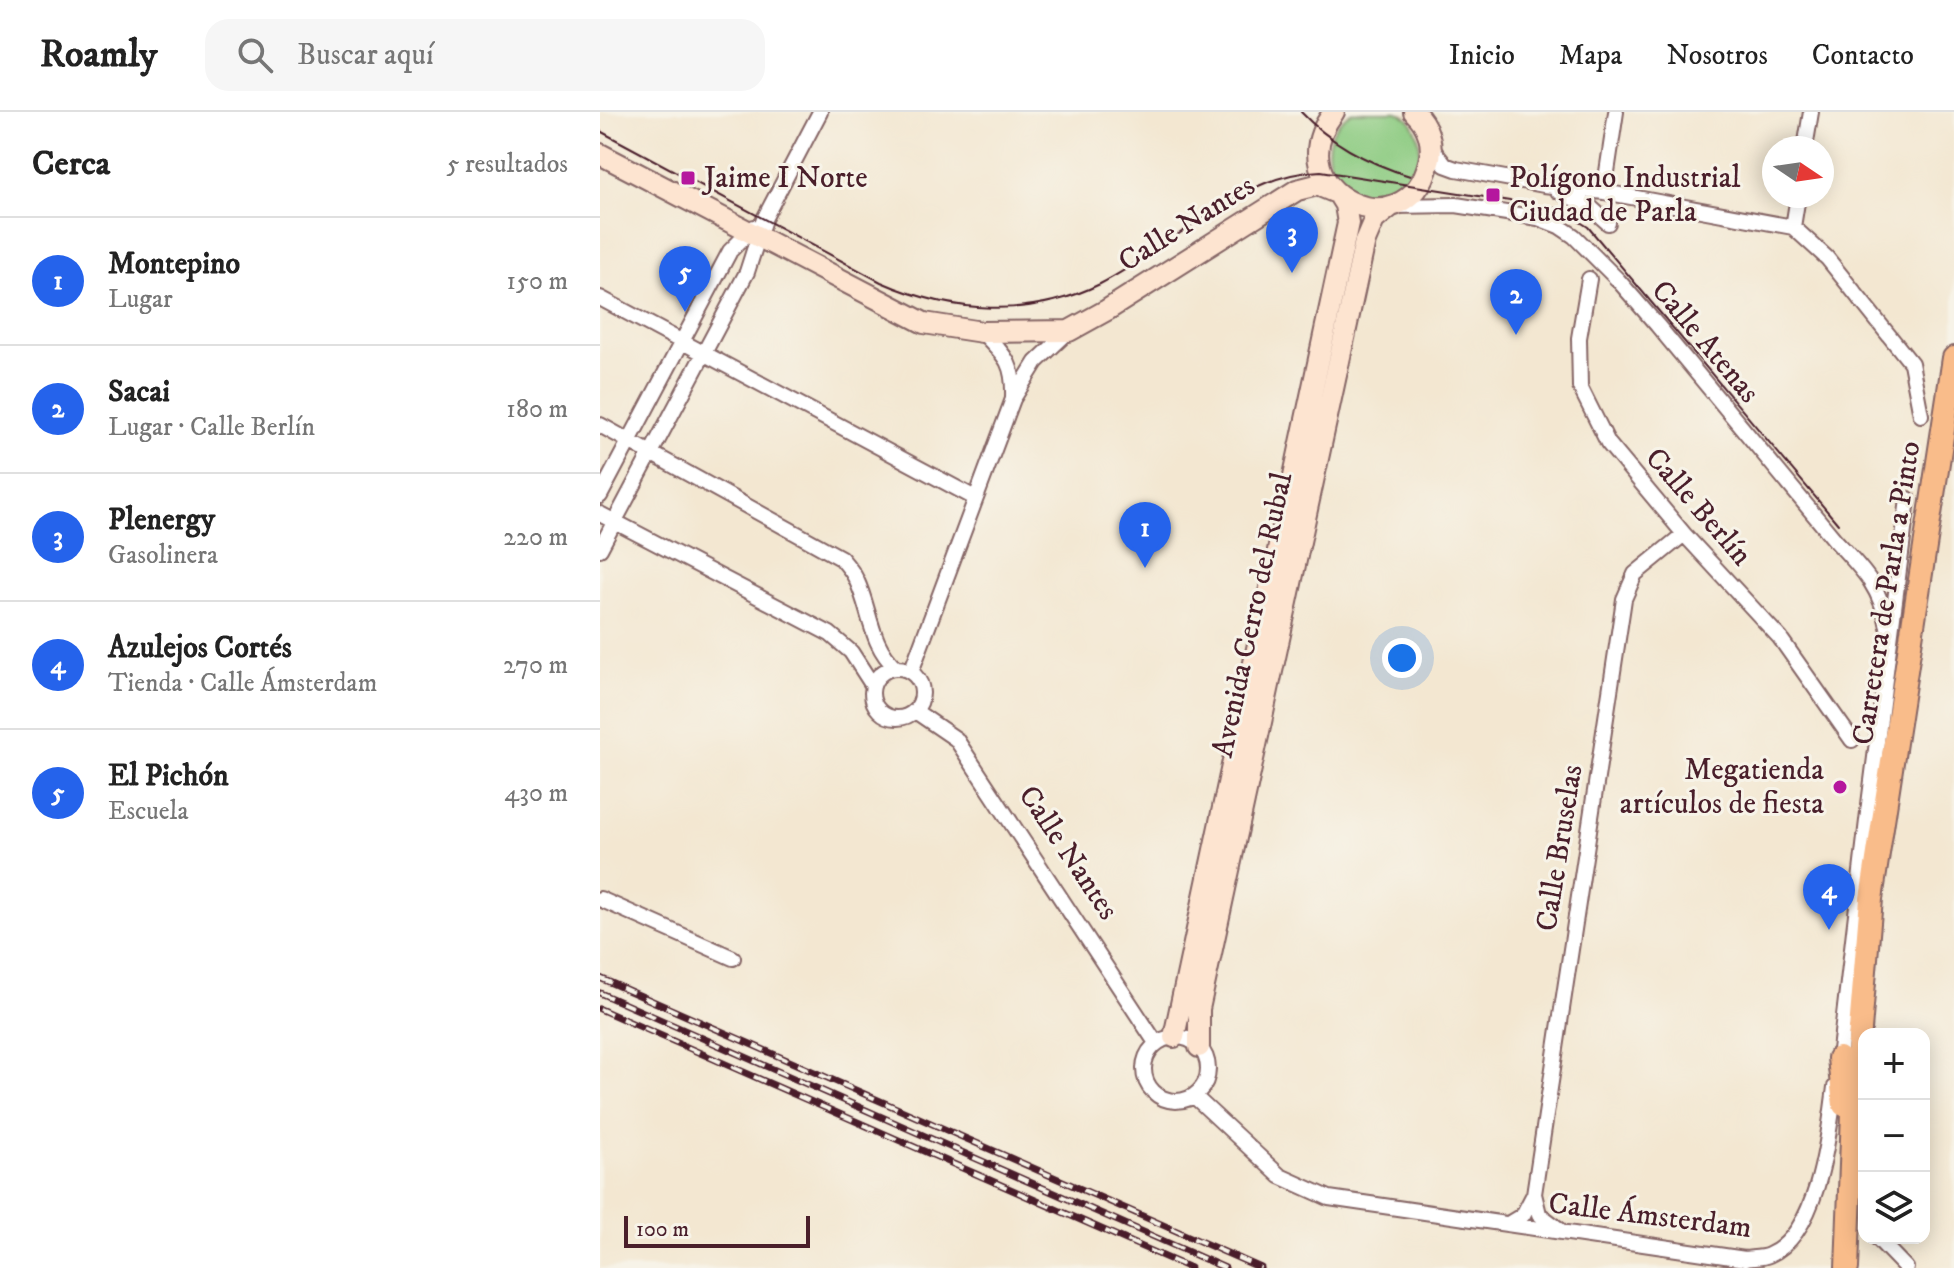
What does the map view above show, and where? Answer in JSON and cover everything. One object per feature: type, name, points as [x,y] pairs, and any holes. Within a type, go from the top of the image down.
[{"type":"main road","name":"Carretera de Parla a Pinto","points":[[1847,1268],[1853,1113],[1871,899],[1954,358]]},
{"type":"main road","points":[[1839,1058],[1850,1195]]},
{"type":"street","points":[[600,549],[747,272],[757,230],[820,112]]},
{"type":"street","name":"Avenida Cerro del Rubal","points":[[1165,1040],[1348,223],[1345,205],[1321,171],[1318,157],[1322,131],[1334,112]]},
{"type":"street","points":[[1414,112],[1427,130],[1431,147],[1450,167],[1793,227],[1827,258],[1911,363],[1921,415]]},
{"type":"street","points":[[1604,192],[1616,112]]},
{"type":"street","points":[[1807,136],[1811,112]]},
{"type":"street","name":"Avenida Cerro del Rubal","points":[[1199,1047],[1199,1009],[1365,241],[1374,220],[1408,197],[1418,186],[1429,162],[1431,147]]},
{"type":"street","points":[[600,154],[757,230],[924,323],[982,332],[1069,331]]},
{"type":"street","name":"Calle Nantes","points":[[911,672],[1013,399],[1036,362],[1069,331],[1297,190],[1317,185],[1365,208],[1391,206]]},
{"type":"street","points":[[1544,185],[1589,206],[1608,223]]},
{"type":"street","name":"Calle Atenas","points":[[1391,206],[1456,205],[1538,218],[1574,236],[1611,273],[1872,580],[1885,612],[1890,639]]},
{"type":"street","points":[[1793,227],[1796,208]]},
{"type":"street","points":[[600,496],[730,251],[757,230]]},
{"type":"street","name":"Calle Berlín","points":[[1593,255],[1579,338],[1580,387],[1608,443],[1684,534],[1780,638],[1852,740]]},
{"type":"street","points":[[1589,279],[1602,272],[1611,273]]},
{"type":"street","points":[[600,298],[975,498]]},
{"type":"street","name":"Calle Nantes","points":[[982,332],[1009,361],[1014,375],[1013,399]]},
{"type":"street","points":[[600,425],[841,558],[855,576],[871,630],[885,657],[896,668],[911,672],[921,684],[920,703],[915,711],[899,718],[883,714],[874,703],[873,686],[851,652],[830,634],[600,514]]},
{"type":"street","name":"Calle Ámsterdam","points":[[1194,1096],[1280,1176],[1329,1198],[1745,1259],[1770,1255],[1786,1242],[1806,1217],[1828,1145],[1908,499]]},
{"type":"street","name":"Calle Bruselas","points":[[1534,1194],[1624,599],[1635,574],[1684,534]]},
{"type":"street","points":[[873,686],[880,675],[896,668]]},
{"type":"street","name":"Calle Nantes","points":[[915,711],[956,739],[1165,1040]]},
{"type":"street","points":[[600,899],[733,958]]},
{"type":"street","points":[[1187,1039],[1199,1047],[1208,1067],[1207,1078],[1194,1096],[1173,1101],[1162,1098],[1147,1083],[1144,1062],[1165,1040],[1187,1039]]},
{"type":"street","points":[[1508,1224],[1523,1215],[1534,1194]]},
{"type":"street","points":[[1534,1194],[1539,1214],[1564,1232]]},
{"type":"street","points":[[1850,1195],[1858,1210]]},
{"type":"street","points":[[1883,1244],[1906,1268]]},
{"type":"green space","points":[[1352,112],[1396,112],[1411,122],[1416,130],[1420,149],[1417,167],[1414,175],[1398,192],[1379,198],[1360,195],[1344,184],[1332,168],[1328,150],[1334,130]]},
{"type":"tram line","points":[[1301,112],[1351,151],[1410,176]]},
{"type":"tram line","points":[[600,131],[881,282],[935,300],[990,308],[1046,303],[1100,284],[1242,194],[1271,181],[1303,173],[1321,171],[1560,209],[1588,227],[1838,524]]},
{"type":"railway","points":[[600,978],[1261,1268]]},
{"type":"railway","points":[[600,993],[1225,1268]]},
{"type":"railway","points":[[600,1009],[1190,1268]]},
{"type":"place","name":"Jaime I Norte","points":[[688,178]]},
{"type":"place","name":"Polígono Industrial Ciudad de Parla","points":[[1493,195]]},
{"type":"place","name":"Plenergy","points":[[1292,273]]},
{"type":"place","name":"El Pichón","points":[[685,312]]},
{"type":"place","name":"Sacai","points":[[1516,335]]},
{"type":"place","name":"Montepino","points":[[1145,568]]},
{"type":"place","name":"Megatienda artículos de fiesta","points":[[1840,787]]},
{"type":"place","name":"Azulejos Cortés","points":[[1829,930]]}]
